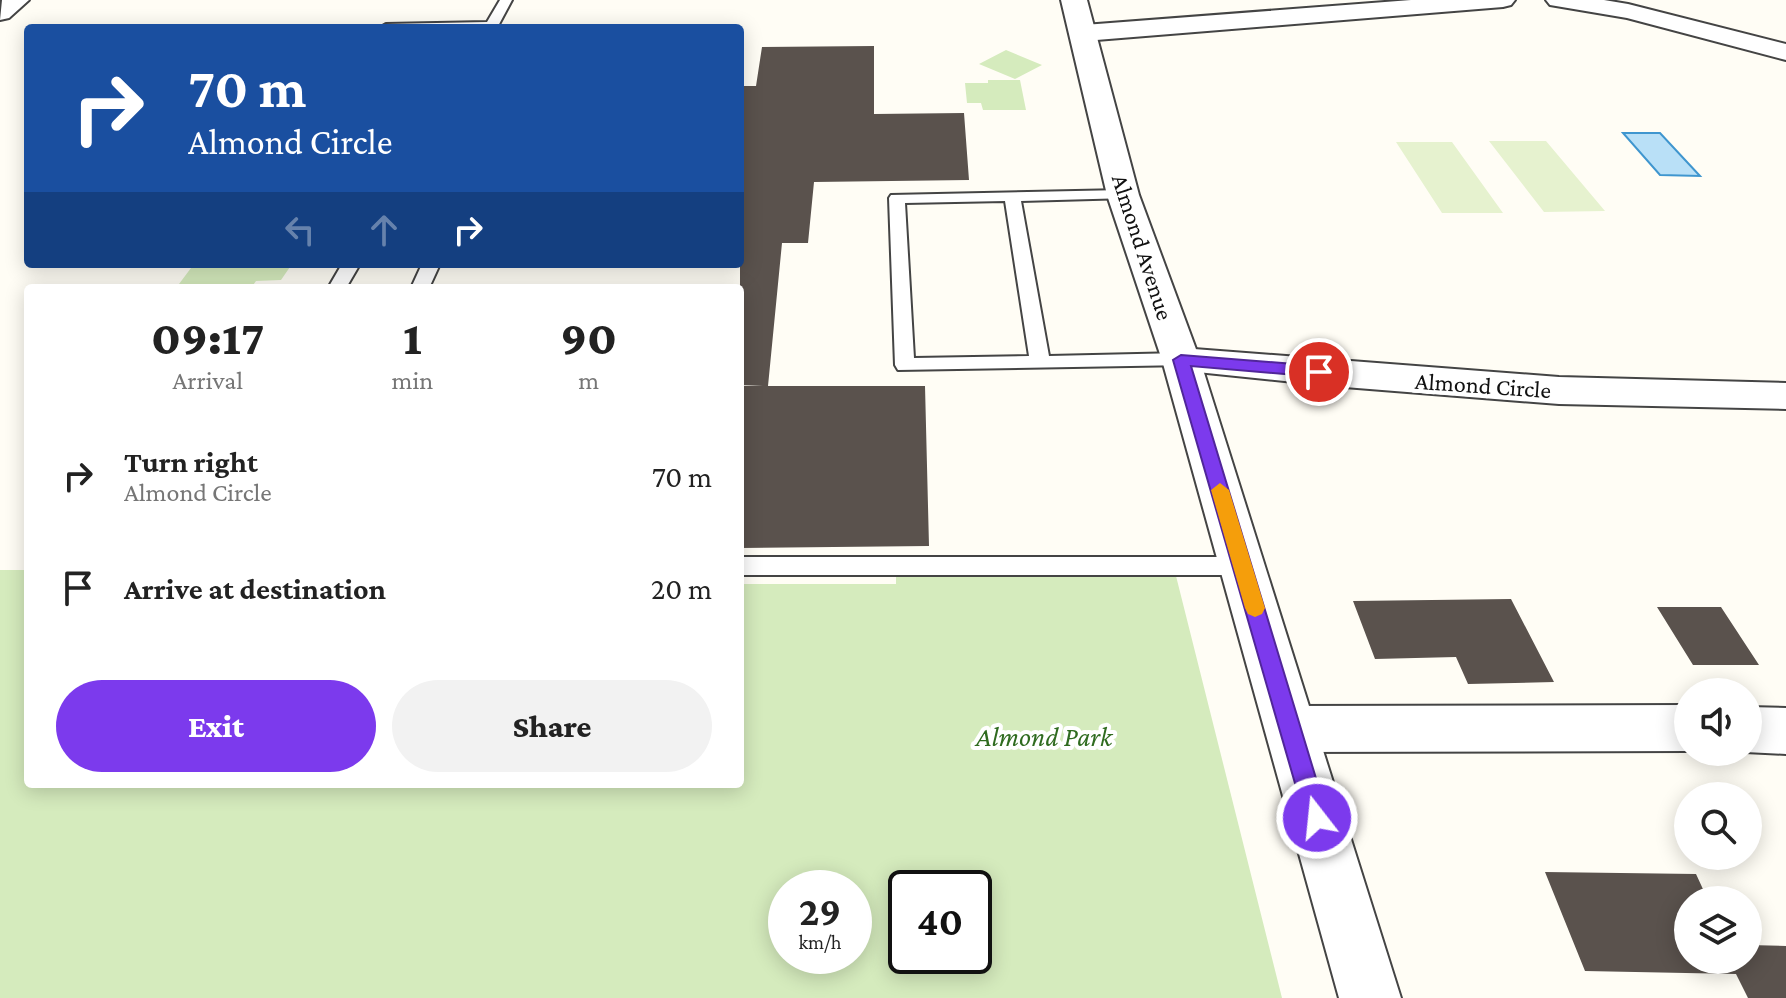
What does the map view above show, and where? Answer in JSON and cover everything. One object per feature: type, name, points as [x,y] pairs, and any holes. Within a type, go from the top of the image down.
[{"type":"street","points":[[0,13],[17,0]]},
{"type":"street","points":[[1079,16],[1503,0]]},
{"type":"street","points":[[1558,0],[1628,11],[1786,52]]},
{"type":"street","name":"Almond Avenue","points":[[1079,16],[1123,195],[1181,360],[1370,998]]},
{"type":"street","name":"Almond Circle","points":[[1181,360],[1531,390],[1712,397],[1786,396]]},
{"type":"street","points":[[1290,729],[1674,728]]},
{"type":"street","points":[[1762,730],[1786,731]]},
{"type":"lane","points":[[492,24],[506,0]]},
{"type":"lane","points":[[1123,195],[897,198],[905,365],[1181,360]]},
{"type":"lane","points":[[1012,197],[1040,362]]},
{"type":"lane","points":[[744,566],[1243,566]]},
{"type":"green space","points":[[1006,50],[1042,65],[1015,79],[979,64]]},
{"type":"green space","points":[[988,80],[1020,80],[1026,110],[983,110],[981,103],[967,103],[965,83],[988,83]]},
{"type":"green space","points":[[1489,141],[1546,141],[1605,211],[1544,212]]},
{"type":"green space","points":[[1396,142],[1452,142],[1503,213],[1442,213]]},
{"type":"green space","points":[[191,268],[289,268],[281,280],[256,281],[254,284],[179,284]]},
{"type":"green space","name":"Almond Park","points":[[896,568],[1174,568],[1282,998],[0,998],[0,570],[24,570],[24,788],[744,788],[744,584],[896,584]]},
{"type":"water","points":[[1623,133],[1660,133],[1700,176],[1660,175]]},
{"type":"building","points":[[874,46],[874,114],[964,113],[969,180],[814,182],[808,243],[782,243],[768,386],[925,386],[929,546],[744,548],[744,386],[763,386],[744,385],[744,284],[740,284],[740,268],[744,268],[744,86],[756,86],[762,47]]},
{"type":"building","points":[[1511,599],[1554,682],[1468,684],[1456,657],[1375,659],[1353,601]]},
{"type":"building","points":[[1657,607],[1721,607],[1759,665],[1693,665]]},
{"type":"building","points":[[1545,872],[1696,874],[1702,886],[1674,886],[1674,973],[1585,971]]},
{"type":"building","points":[[1762,945],[1786,946],[1786,998],[1748,998],[1736,974],[1762,974]]},
{"type":"slow traffic","points":[[1220,490],[1255,608]]},
{"type":"route","points":[[1317,818],[1181,360],[1319,372]]}]
